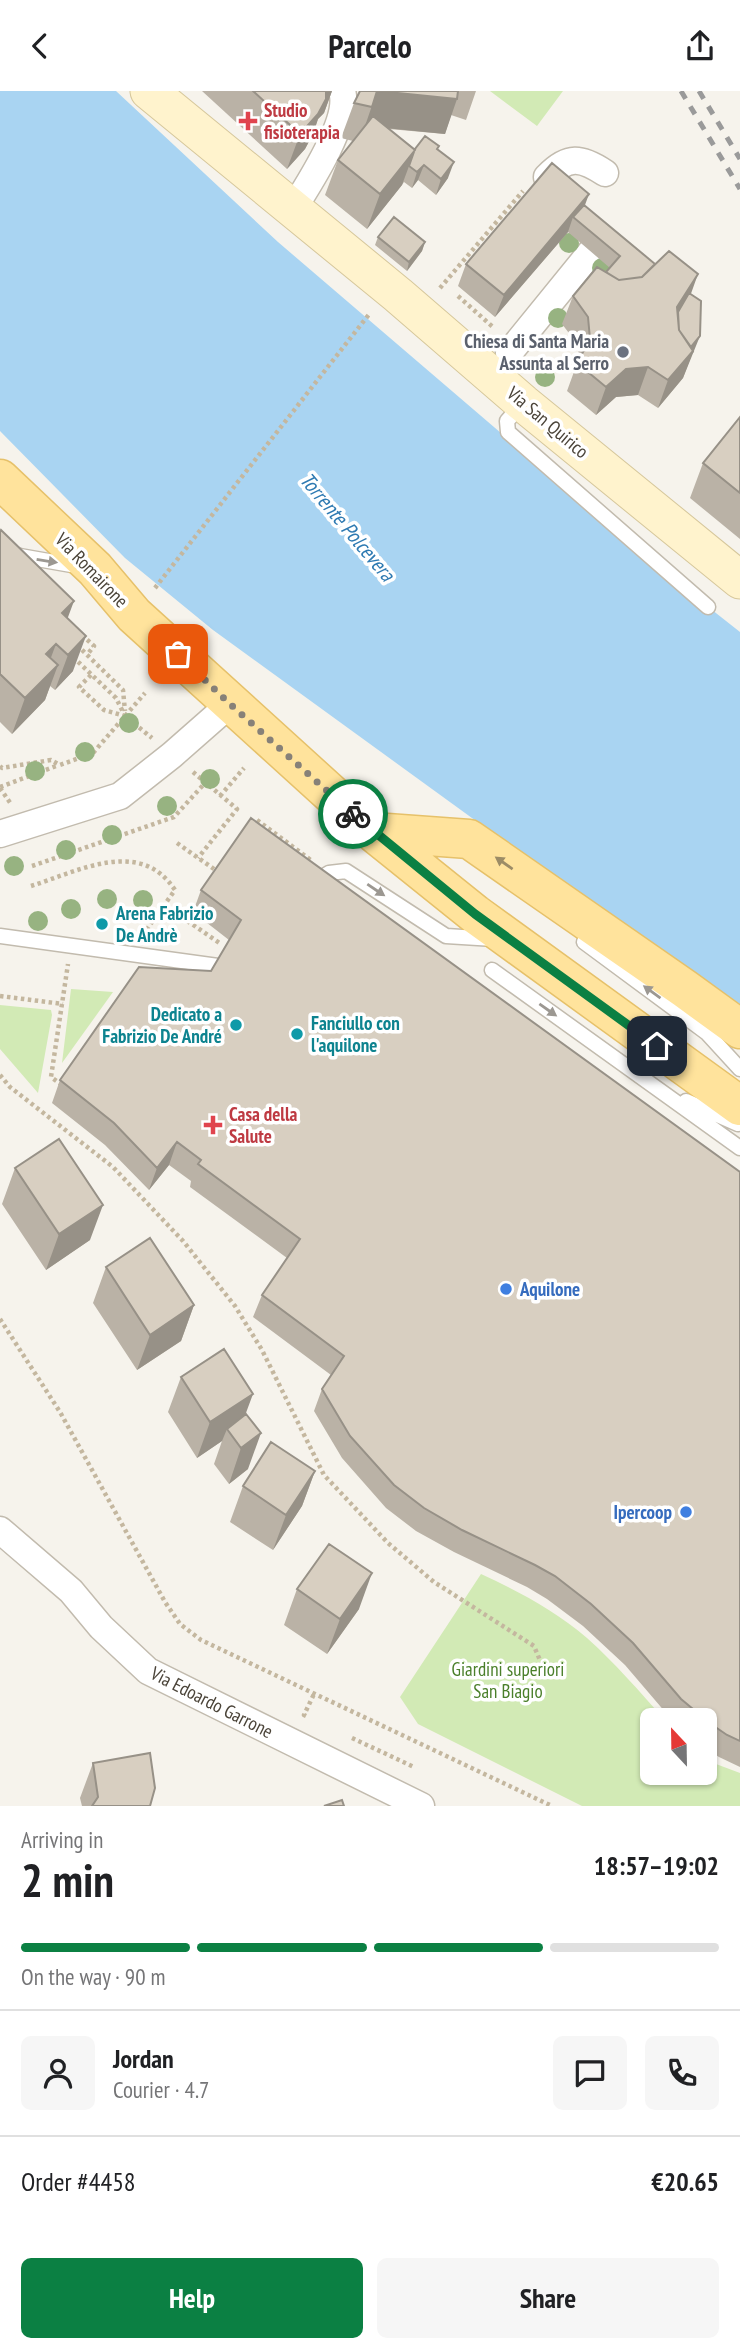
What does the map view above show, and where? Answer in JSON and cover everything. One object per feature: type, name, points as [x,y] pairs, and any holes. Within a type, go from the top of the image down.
[{"type":"main road","name":"Via San Quirico","points":[[149,91],[293,209],[500,364],[523,403],[740,580]]},
{"type":"main road","name":"Via Romairone","points":[[0,479],[95,569],[134,615],[230,704],[373,832],[475,914],[502,955],[740,1106]]},
{"type":"main road","points":[[373,832],[469,839],[740,1029]]},
{"type":"street","points":[[293,209],[337,131],[345,104],[342,91]]},
{"type":"street","points":[[576,207],[547,177],[558,166],[576,160],[589,162],[605,173]]},
{"type":"street","points":[[500,364],[601,240]]},
{"type":"street","points":[[0,834],[120,796],[230,704]]},
{"type":"street","name":"Via Edoardo Garrone","points":[[0,1530],[71,1591],[101,1627],[148,1671],[421,1806]]},
{"type":"lane","points":[[523,403],[508,421],[508,432],[708,607]]},
{"type":"lane","points":[[0,549],[20,556],[95,569]]},
{"type":"lane","points":[[322,885],[329,873],[346,871],[446,936],[502,955],[662,1091],[740,1148]]},
{"type":"lane","points":[[569,931],[707,1033],[740,1069]]},
{"type":"lane","points":[[0,936],[218,966]]},
{"type":"lane","points":[[662,1091],[740,1125]]},
{"type":"path","points":[[439,289],[541,171],[547,177]]},
{"type":"path","points":[[458,296],[492,325]]},
{"type":"path","points":[[155,588],[377,304]]},
{"type":"path","points":[[75,628],[94,646],[87,655]]},
{"type":"path","points":[[69,637],[123,690],[125,716]]},
{"type":"path","points":[[68,653],[116,698],[125,716],[155,741]]},
{"type":"path","points":[[91,675],[79,687],[104,710],[125,716]]},
{"type":"path","points":[[0,787],[93,753],[145,692]]},
{"type":"path","points":[[0,766],[2,768],[51,760],[60,765]]},
{"type":"path","points":[[187,767],[237,809],[198,858]]},
{"type":"path","points":[[220,796],[244,768]]},
{"type":"path","points":[[32,866],[174,817],[205,783]]},
{"type":"path","points":[[257,820],[329,873]]},
{"type":"path","points":[[177,843],[214,869]]},
{"type":"path","points":[[31,886],[125,859],[156,869],[176,890],[130,953]]},
{"type":"path","points":[[164,905],[227,949]]},
{"type":"path","points":[[63,1086],[51,1077],[66,982]]},
{"type":"path","points":[[0,996],[63,1004]]},
{"type":"path","points":[[0,1075],[9,1087],[113,1167],[183,1241],[234,1307],[262,1350],[324,1475],[388,1543],[434,1582],[534,1646],[544,1670]]},
{"type":"path","points":[[0,1319],[60,1412],[165,1602],[180,1624],[201,1640],[552,1806]]},
{"type":"path","points":[[314,1694],[304,1715],[316,1721]]},
{"type":"path","points":[[341,1733],[414,1767]]},
{"type":"green space","points":[[490,91],[563,91],[537,126]]},
{"type":"green space","points":[[71,989],[113,992],[62,1063]]},
{"type":"green space","points":[[0,1005],[51,1010],[38,1093],[0,1049]]},
{"type":"green space","name":"Giardini superiori San Biagio","points":[[481,1574],[536,1602],[575,1628],[607,1657],[654,1708],[640,1708],[640,1785],[718,1785],[718,1765],[740,1773],[740,1806],[582,1806],[418,1724],[400,1697]]},
{"type":"water","name":"Torrente Polcevera","points":[[0,91],[116,91],[278,242],[655,565],[740,632],[740,1008],[213,630],[125,558],[0,431]]},
{"type":"building","points":[[253,91],[326,91],[326,99],[318,114],[300,134]]},
{"type":"building","points":[[360,91],[377,91],[372,107],[354,103]]},
{"type":"building","points":[[378,91],[458,91],[457,99]]},
{"type":"building","points":[[373,116],[415,150],[380,194],[338,160]]},
{"type":"building","points":[[425,136],[454,162],[441,179],[424,165],[417,172],[409,166],[415,149]]},
{"type":"building","points":[[552,163],[589,194],[504,295],[466,264]]},
{"type":"building","points":[[584,205],[655,264],[642,277],[619,280],[606,272],[620,256],[573,217]]},
{"type":"building","points":[[394,217],[425,242],[409,262],[378,237]]},
{"type":"building","name":"Chiesa di Santa Maria Assunta al Serro","points":[[669,251],[698,274],[677,307],[679,330],[693,351],[668,380],[648,367],[626,369],[606,387],[577,363],[590,339],[588,317],[573,296],[597,267],[619,280],[642,277]]},
{"type":"building","points":[[689,293],[701,301],[700,336],[691,347],[679,330],[678,312]]},
{"type":"building","points":[[740,417],[740,493],[703,463]]},
{"type":"building","points":[[1,530],[74,601],[62,613],[86,636],[68,655],[56,644],[46,654],[58,665],[25,698],[0,674]]},
{"type":"building","name":"Aquilone","points":[[251,818],[740,1172],[740,1741],[718,1729],[718,1708],[692,1708],[633,1643],[591,1604],[555,1576],[462,1530],[424,1508],[394,1485],[350,1436],[322,1389],[344,1356],[262,1295],[300,1239],[198,1164],[201,1160],[177,1142],[157,1168],[114,1123],[60,1080],[139,967],[211,971],[241,920],[201,890]]},
{"type":"building","points":[[59,1139],[103,1205],[59,1234],[15,1168]]},
{"type":"building","points":[[150,1238],[194,1305],[150,1335],[106,1267]]},
{"type":"building","points":[[224,1349],[253,1394],[210,1422],[181,1377]]},
{"type":"building","points":[[246,1414],[261,1433],[241,1448],[227,1429]]},
{"type":"building","points":[[271,1442],[315,1471],[286,1515],[243,1486]]},
{"type":"building","points":[[329,1544],[372,1573],[340,1619],[297,1589]]},
{"type":"building","points":[[150,1753],[155,1788],[150,1806],[92,1806],[98,1797],[93,1763]]},
{"type":"building","points":[[342,1800],[344,1806],[324,1806]]},
{"type":"railway","points":[[681,91],[740,189]]},
{"type":"railway","points":[[699,91],[740,159]]},
{"type":"way so far","points":[[178,654],[353,814]]},
{"type":"place","name":"Studio fisioterapia","points":[[248,121]]},
{"type":"place","name":"Chiesa di Santa Maria Assunta al Serro","points":[[623,352]]},
{"type":"place","name":"Arena Fabrizio De Andrè","points":[[102,924]]},
{"type":"place","name":"Dedicato a Fabrizio De André","points":[[236,1025]]},
{"type":"place","name":"Fanciullo con l'aquilone","points":[[297,1034]]},
{"type":"place","name":"Casa della Salute","points":[[213,1125]]},
{"type":"place","name":"Aquilone","points":[[506,1289]]},
{"type":"place","name":"Ipercoop","points":[[686,1512]]},
{"type":"route","points":[[353,814],[475,914],[657,1046]]}]
